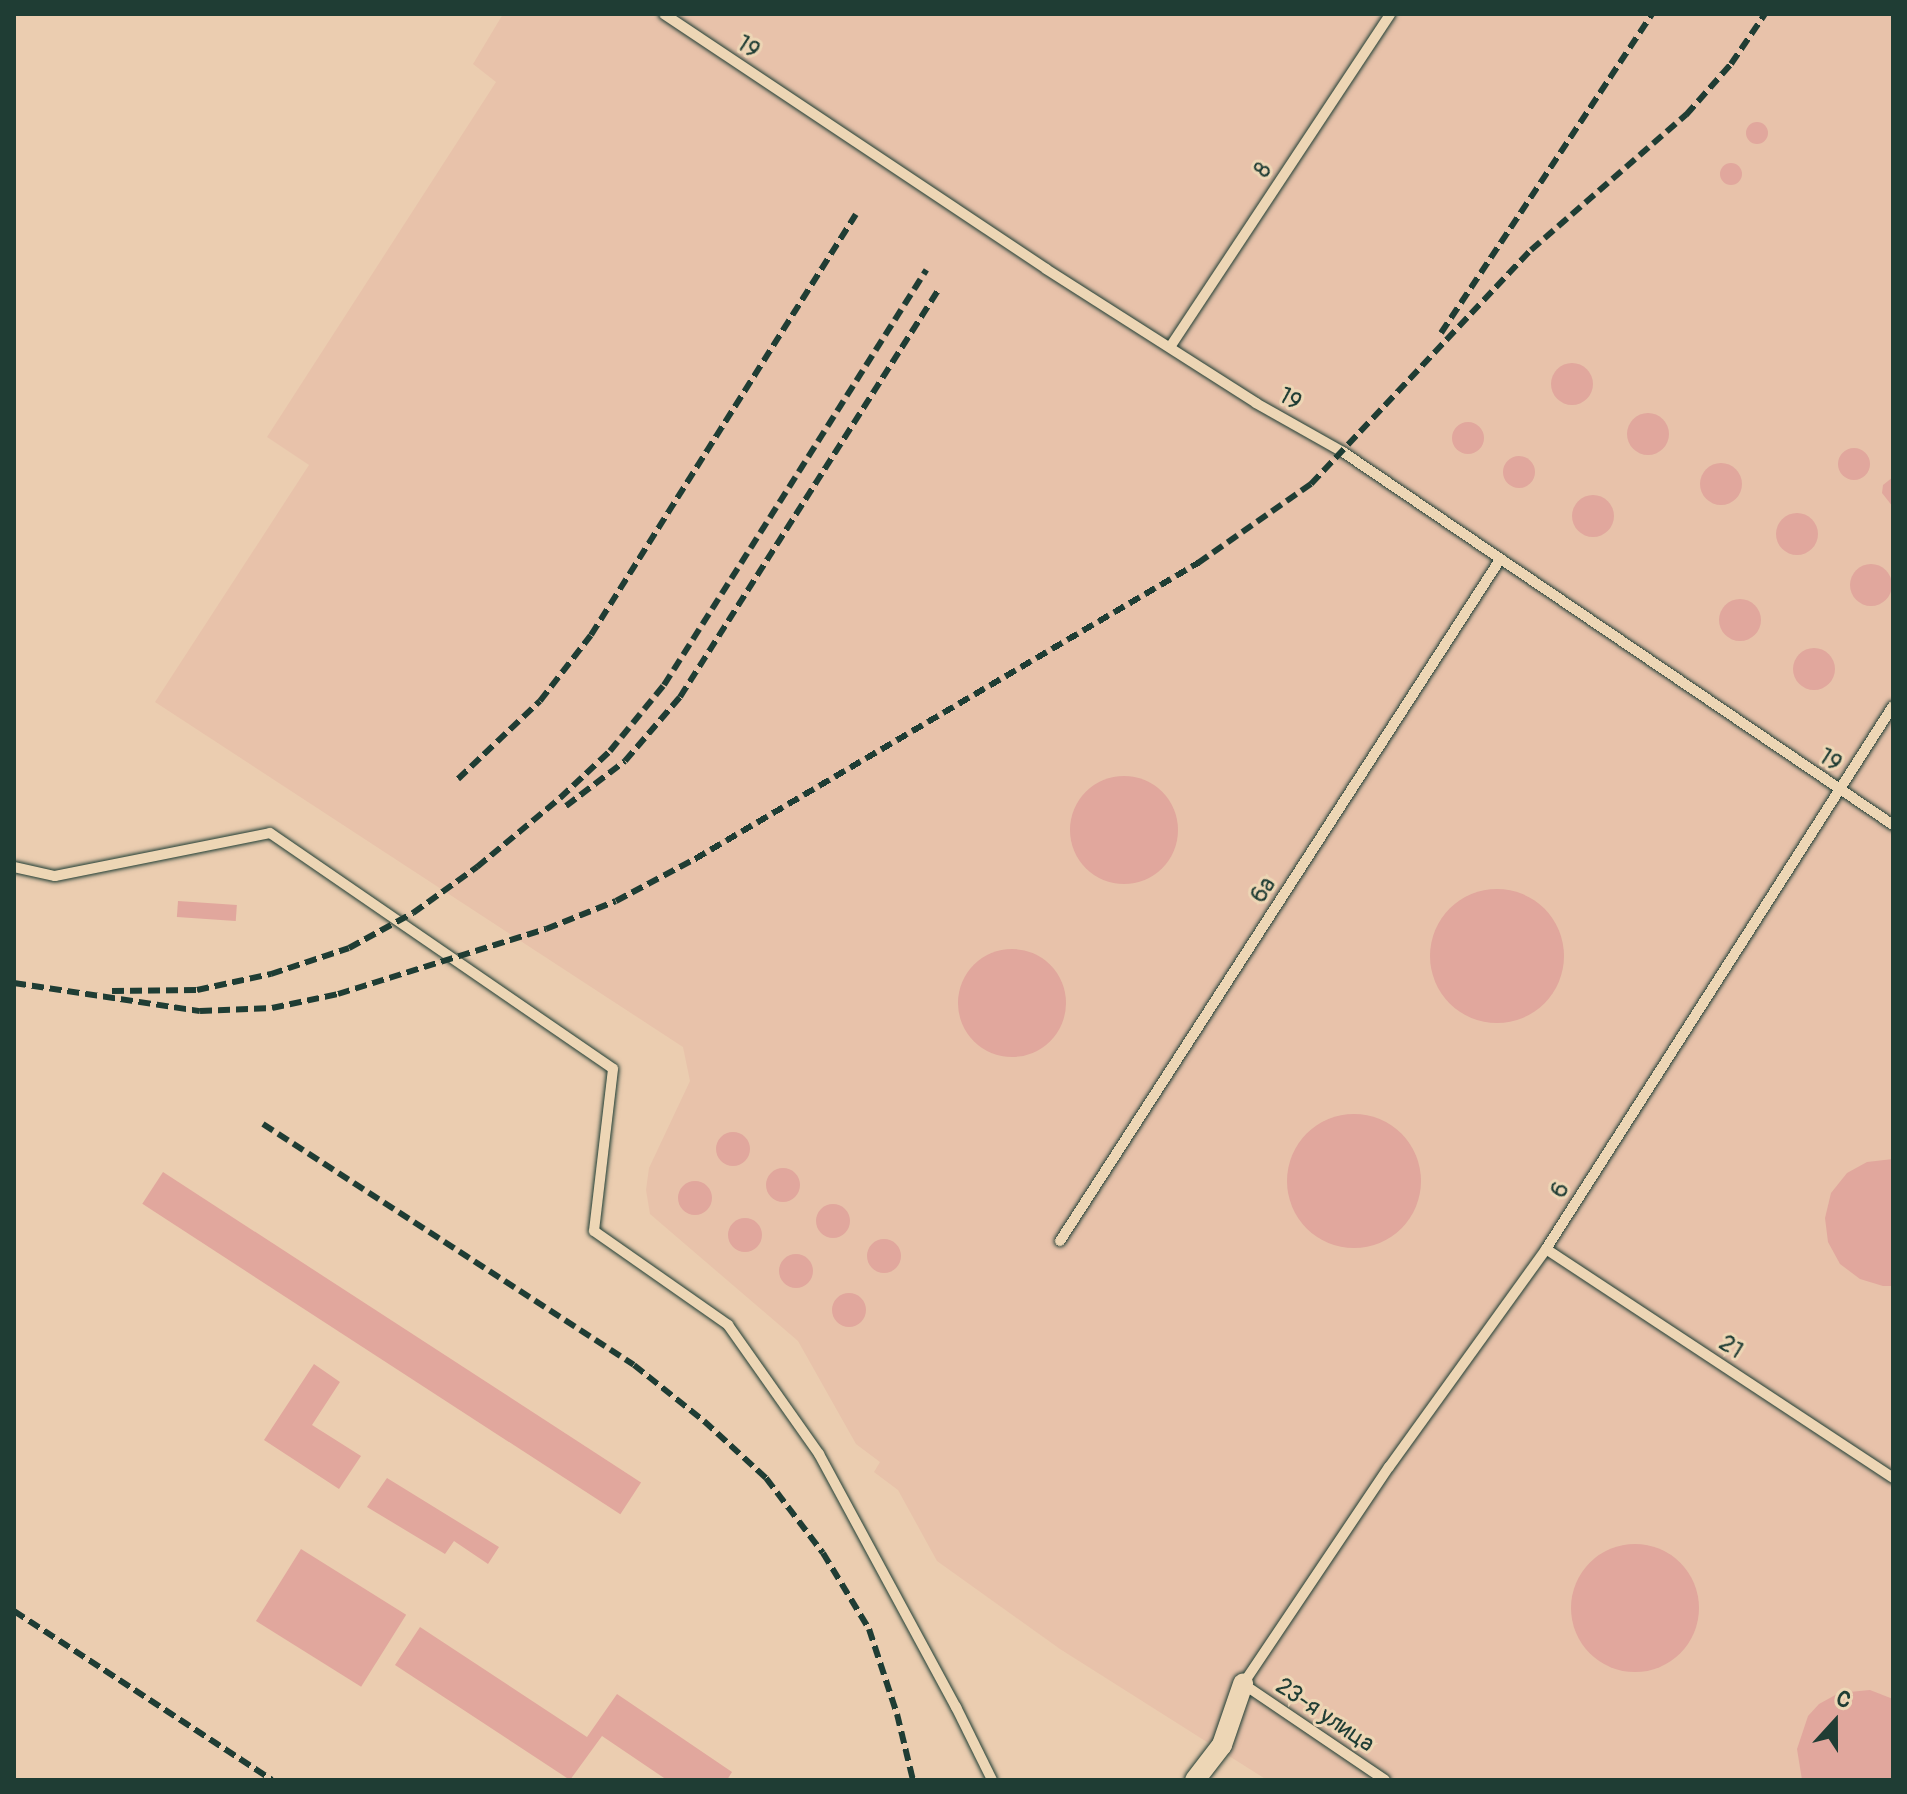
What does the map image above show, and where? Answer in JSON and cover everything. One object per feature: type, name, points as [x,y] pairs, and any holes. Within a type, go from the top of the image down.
[{"type":"street","points":[[1195,1780],[1222,1745],[1243,1684]]},
{"type":"lane","name":"19","points":[[664,14],[1170,347],[1343,452],[1499,561],[1893,825]]},
{"type":"lane","name":"8","points":[[1170,347],[1390,14]]},
{"type":"lane","name":"6a","points":[[1060,1241],[1499,561]]},
{"type":"lane","name":"6","points":[[1243,1684],[1389,1467],[1546,1249],[1893,706]]},
{"type":"lane","points":[[14,867],[55,876],[270,833],[613,1069],[594,1231],[728,1325],[819,1454],[956,1707],[992,1780]]},
{"type":"lane","name":"21","points":[[1546,1249],[1893,1478]]},
{"type":"lane","name":"23-я улица","points":[[1243,1684],[1380,1779]]},
{"type":"shaded area","points":[[503,14],[1893,14],[1893,1780],[1267,1780],[1060,1649],[937,1561],[898,1490],[874,1472],[880,1462],[856,1444],[798,1341],[650,1214],[646,1190],[649,1168],[690,1081],[683,1047],[155,702],[309,465],[267,437],[496,82],[473,64]]},
{"type":"building","points":[[1753,122],[1761,122],[1768,133],[1761,144],[1753,144],[1746,137],[1746,129]]},
{"type":"building","points":[[1727,163],[1735,163],[1742,174],[1735,185],[1727,185],[1720,178],[1720,170]]},
{"type":"building","points":[[1572,363],[1587,369],[1593,384],[1587,399],[1572,405],[1557,399],[1551,384],[1557,369]]},
{"type":"building","points":[[1648,413],[1663,419],[1669,434],[1663,449],[1648,455],[1633,449],[1627,434],[1633,419]]},
{"type":"building","points":[[1468,422],[1479,427],[1484,438],[1479,449],[1468,454],[1457,449],[1452,438],[1457,427]]},
{"type":"building","points":[[1854,448],[1865,453],[1870,464],[1865,475],[1854,480],[1843,475],[1838,464],[1843,453]]},
{"type":"building","points":[[1519,456],[1530,461],[1535,472],[1530,483],[1519,488],[1508,483],[1503,472],[1508,461]]},
{"type":"building","points":[[1721,463],[1736,469],[1742,484],[1736,499],[1721,505],[1706,499],[1700,484],[1706,469]]},
{"type":"building","points":[[1893,477],[1893,507],[1882,493],[1883,485]]},
{"type":"building","points":[[1593,495],[1608,501],[1614,516],[1608,531],[1593,537],[1578,531],[1572,516],[1578,501]]},
{"type":"building","points":[[1797,513],[1812,519],[1818,534],[1812,549],[1797,555],[1782,549],[1776,534],[1782,519]]},
{"type":"building","points":[[1871,564],[1886,570],[1892,585],[1886,600],[1871,606],[1856,600],[1850,585],[1856,570]]},
{"type":"building","points":[[1740,599],[1755,605],[1761,620],[1755,635],[1740,641],[1725,635],[1719,620],[1725,605]]},
{"type":"building","points":[[1814,648],[1829,654],[1835,669],[1829,684],[1814,690],[1799,684],[1793,669],[1799,654]]},
{"type":"building","points":[[1124,776],[1145,780],[1162,792],[1174,809],[1178,830],[1174,851],[1162,868],[1145,880],[1124,884],[1103,880],[1086,868],[1074,851],[1070,830],[1074,809],[1086,792],[1103,780]]},
{"type":"building","points":[[1497,889],[1523,894],[1544,909],[1559,930],[1564,956],[1559,982],[1544,1003],[1523,1018],[1497,1023],[1471,1018],[1450,1003],[1435,982],[1430,956],[1435,930],[1450,909],[1471,894]]},
{"type":"building","points":[[178,901],[237,905],[236,921],[177,917]]},
{"type":"building","points":[[1012,949],[1033,953],[1050,965],[1062,982],[1066,1003],[1062,1024],[1050,1041],[1033,1053],[1012,1057],[991,1053],[974,1041],[962,1024],[958,1003],[962,982],[974,965],[991,953]]},
{"type":"building","points":[[1354,1114],[1380,1119],[1401,1134],[1416,1155],[1421,1181],[1416,1207],[1401,1228],[1380,1243],[1354,1248],[1328,1243],[1307,1228],[1292,1207],[1287,1181],[1292,1155],[1307,1134],[1328,1119]]},
{"type":"building","points":[[733,1132],[745,1137],[750,1149],[745,1161],[733,1166],[721,1161],[716,1149],[721,1137]]},
{"type":"building","points":[[1893,1159],[1893,1286],[1883,1286],[1860,1279],[1840,1264],[1828,1242],[1825,1218],[1831,1193],[1847,1173],[1867,1162]]},
{"type":"building","points":[[783,1168],[795,1173],[800,1185],[795,1197],[783,1202],[771,1197],[766,1185],[771,1173]]},
{"type":"building","points":[[163,1172],[641,1482],[620,1514],[142,1204]]},
{"type":"building","points":[[695,1181],[707,1186],[712,1198],[707,1210],[695,1215],[683,1210],[678,1198],[683,1186]]},
{"type":"building","points":[[833,1204],[845,1209],[850,1221],[845,1233],[833,1238],[821,1233],[816,1221],[821,1209]]},
{"type":"building","points":[[745,1218],[757,1223],[762,1235],[757,1247],[745,1252],[733,1247],[728,1235],[733,1223]]},
{"type":"building","points":[[884,1239],[896,1244],[901,1256],[896,1268],[884,1273],[872,1268],[867,1256],[872,1244]]},
{"type":"building","points":[[796,1254],[808,1259],[813,1271],[808,1283],[796,1288],[784,1283],[779,1271],[784,1259]]},
{"type":"building","points":[[849,1293],[861,1298],[866,1310],[861,1322],[849,1327],[837,1322],[832,1310],[837,1298]]},
{"type":"building","points":[[314,1364],[340,1382],[312,1425],[361,1456],[339,1489],[264,1440]]},
{"type":"building","points":[[387,1478],[499,1547],[488,1564],[454,1541],[445,1554],[367,1507]]},
{"type":"building","points":[[1635,1544],[1659,1549],[1680,1563],[1694,1584],[1699,1608],[1694,1632],[1680,1653],[1659,1667],[1635,1672],[1611,1667],[1590,1653],[1576,1632],[1571,1608],[1576,1584],[1590,1563],[1611,1549]]},
{"type":"building","points":[[301,1549],[406,1615],[361,1687],[256,1621]]},
{"type":"building","points":[[420,1627],[587,1737],[617,1694],[732,1772],[727,1780],[667,1780],[602,1736],[570,1780],[395,1665]]},
{"type":"building","points":[[1870,1690],[1893,1699],[1893,1780],[1802,1780],[1797,1749],[1808,1716],[1819,1704],[1839,1693]]},
{"type":"railway","points":[[1441,333],[1652,14]]},
{"type":"railway","points":[[14,983],[200,1011],[272,1008],[338,994],[546,929],[616,901],[695,859],[1198,563],[1311,484],[1531,250],[1686,115],[1731,64],[1765,14]]},
{"type":"railway","points":[[458,779],[540,701],[591,635],[856,215]]},
{"type":"railway","points":[[112,991],[197,990],[271,974],[349,948],[413,913],[477,867],[560,798],[610,751],[664,685],[926,270]]},
{"type":"railway","points":[[566,806],[625,761],[680,697],[939,289]]},
{"type":"railway","points":[[263,1124],[634,1365],[704,1421],[766,1478],[823,1553],[869,1629],[897,1714],[913,1780]]},
{"type":"railway","points":[[14,1611],[272,1780]]}]
